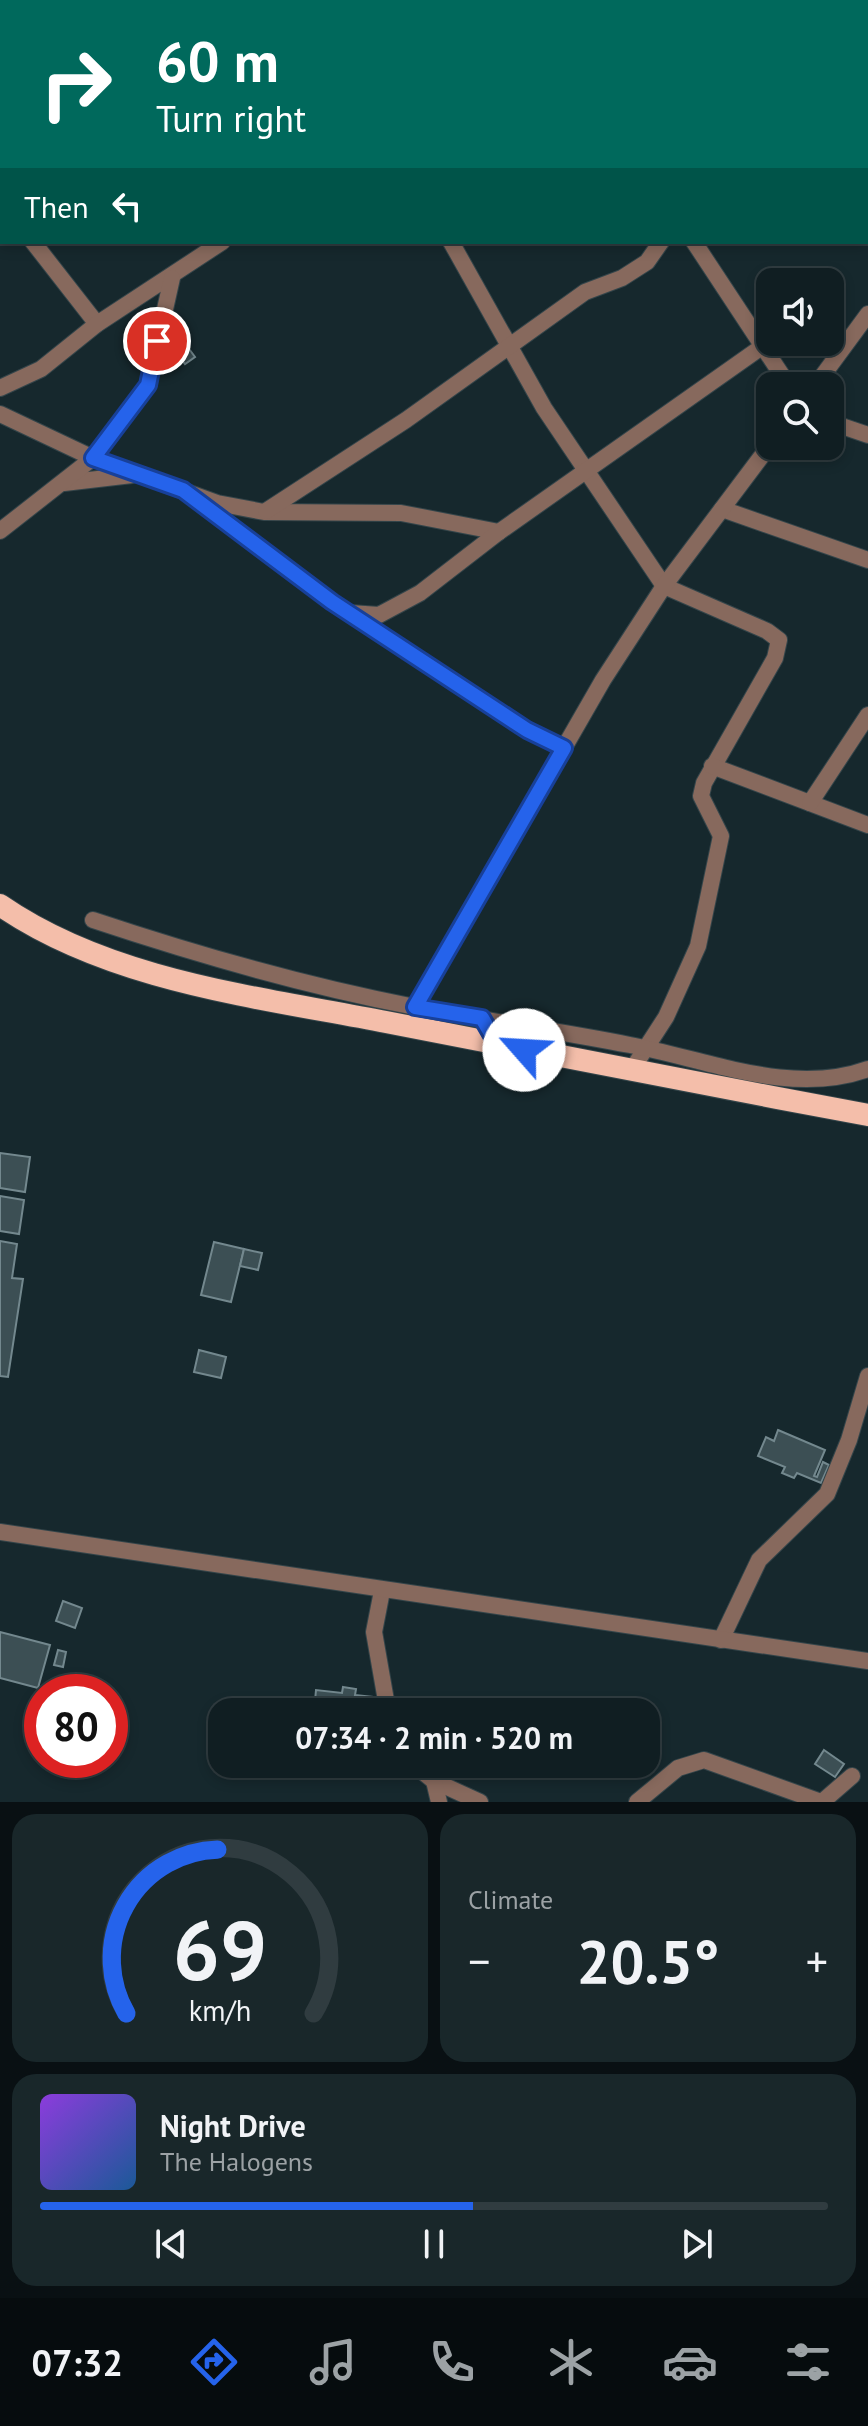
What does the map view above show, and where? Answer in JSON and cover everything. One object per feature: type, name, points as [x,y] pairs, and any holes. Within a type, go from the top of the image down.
[{"type":"highway","points":[[0,905],[82,949],[158,973],[631,1071],[868,1115]]},
{"type":"street","points":[[35,244],[97,324]]},
{"type":"street","points":[[0,388],[41,369],[97,324],[172,278],[219,244]]},
{"type":"street","points":[[452,244],[508,345],[586,470],[664,586],[767,631],[779,640],[775,658],[712,766],[701,796],[721,836],[698,946],[666,1017],[631,1071]]},
{"type":"street","points":[[264,512],[406,420],[585,292],[622,278],[647,262],[660,244]]},
{"type":"street","points":[[695,244],[756,335]]},
{"type":"street","points":[[0,531],[93,458],[148,385],[172,278]]},
{"type":"street","points":[[825,372],[868,314]]},
{"type":"street","points":[[350,613],[379,615],[420,593],[499,532],[756,351]]},
{"type":"street","points":[[0,414],[93,458],[217,503],[264,512],[401,513],[499,532]]},
{"type":"street","points":[[844,427],[868,435]]},
{"type":"street","points":[[415,1007],[564,748],[664,586],[759,460]]},
{"type":"street","points":[[63,483],[98,477],[142,475]]},
{"type":"street","points":[[183,490],[350,613],[527,730],[564,748]]},
{"type":"street","points":[[722,509],[868,560]]},
{"type":"street","points":[[810,803],[868,715]]},
{"type":"street","points":[[712,766],[868,825]]},
{"type":"street","points":[[93,920],[267,973],[415,1007],[647,1048],[790,1078],[838,1077],[868,1069]]},
{"type":"street","points":[[482,1018],[497,1044]]},
{"type":"street","points":[[721,1640],[759,1560],[827,1494],[849,1440],[868,1376]]},
{"type":"street","points":[[0,1532],[868,1661]]},
{"type":"street","points":[[382,1591],[374,1632],[386,1698]]},
{"type":"street","points":[[637,1802],[678,1768],[704,1760],[822,1802],[852,1776]]},
{"type":"street","points":[[430,1778],[480,1802]]},
{"type":"street","points":[[434,1781],[439,1802]]},
{"type":"building","points":[[184,342],[195,357],[185,364],[174,349]]},
{"type":"building","points":[[0,1153],[30,1157],[25,1192],[0,1188]]},
{"type":"building","points":[[0,1196],[24,1200],[19,1234],[0,1231]]},
{"type":"building","points":[[0,1241],[17,1244],[12,1278],[23,1279],[8,1377],[0,1376]]},
{"type":"building","points":[[214,1242],[244,1249],[231,1302],[201,1295]]},
{"type":"building","points":[[244,1249],[262,1253],[258,1270],[240,1266]]},
{"type":"building","points":[[199,1350],[226,1357],[221,1378],[194,1372]]},
{"type":"building","points":[[778,1430],[825,1450],[814,1476],[817,1477],[823,1462],[829,1465],[821,1483],[797,1473],[794,1478],[782,1473],[785,1467],[758,1456],[766,1437],[774,1441]]},
{"type":"building","points":[[63,1601],[82,1608],[75,1628],[56,1621]]},
{"type":"building","points":[[0,1632],[50,1645],[42,1674],[24,1674],[24,1684],[0,1678]]},
{"type":"building","points":[[58,1650],[66,1652],[63,1667],[54,1665]]},
{"type":"building","points":[[343,1687],[356,1689],[355,1695],[382,1698],[315,1698],[316,1690],[342,1693]]},
{"type":"building","points":[[824,1750],[844,1764],[835,1777],[815,1764]]},
{"type":"route","points":[[157,341],[148,385],[93,458],[183,490],[332,602],[527,730],[564,748],[415,1007],[482,1018],[497,1044],[524,1050]]}]
